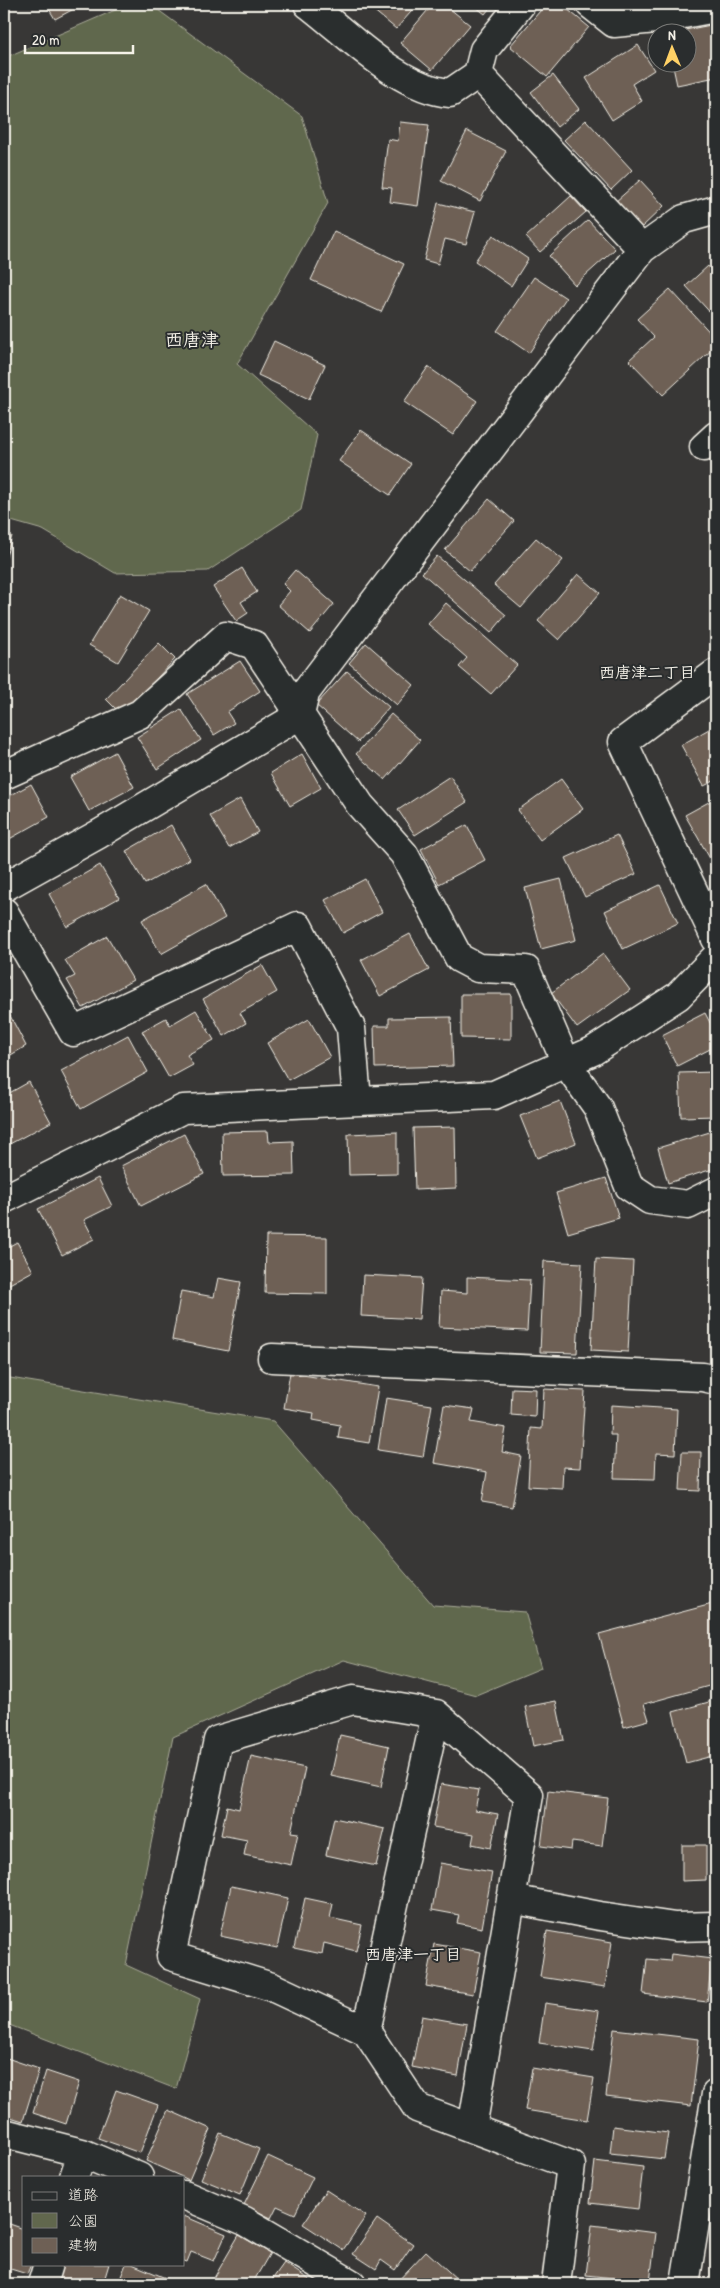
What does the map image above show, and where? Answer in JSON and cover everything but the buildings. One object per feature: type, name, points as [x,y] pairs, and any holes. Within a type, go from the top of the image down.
[{"type":"street","points":[[308,4],[401,77],[433,92],[450,93],[478,74],[484,50],[521,4]]},
{"type":"street","points":[[590,4],[614,23],[656,19],[716,8]]},
{"type":"street","points":[[478,74],[642,250]]},
{"type":"street","points":[[4,887],[99,834],[300,715],[305,693],[642,250],[684,219],[716,210]]},
{"type":"street","points":[[4,775],[140,714],[226,636],[254,645],[360,806],[404,854],[459,958],[478,968],[526,970],[566,1062],[598,1108],[629,1186],[650,1200],[688,1205],[716,1191]]},
{"type":"street","points":[[716,673],[623,742],[716,939]]},
{"type":"street","points":[[4,912],[73,1032],[298,926],[351,1028],[357,1101]]},
{"type":"street","points":[[4,1199],[183,1109],[494,1095],[593,1051],[678,996],[716,957]]},
{"type":"street","points":[[272,1358],[703,1377],[716,1380]]},
{"type":"street","points":[[472,2128],[529,1795],[436,1714],[353,1700],[218,1740],[171,1956],[272,1987],[366,2031],[417,2108],[571,2165],[556,2284]]},
{"type":"street","points":[[366,2031],[436,1714]]},
{"type":"street","points":[[511,1898],[600,1916],[675,1927],[716,1926]]},
{"type":"street","points":[[685,2284],[716,2096]]},
{"type":"street","points":[[4,2133],[78,2165],[134,2176]]},
{"type":"street","points":[[185,2196],[245,2221],[352,2284]]},
{"type":"street","points":[[42,2284],[47,2266]]},
{"type":"green space","points":[[129,4],[150,4],[302,116],[328,203],[237,364],[317,435],[301,510],[208,571],[115,573],[43,530],[4,519],[4,58]]},
{"type":"green space","points":[[4,1377],[273,1421],[433,1605],[525,1612],[541,1668],[476,1695],[344,1660],[173,1737],[126,1965],[200,1999],[176,2089],[4,2023]]},
{"type":"district","name":"西唐津","points":[[192,339]]},
{"type":"district","name":"西唐津二丁目","points":[[647,672]]},
{"type":"district","name":"西唐津一丁目","points":[[413,1954]]}]
